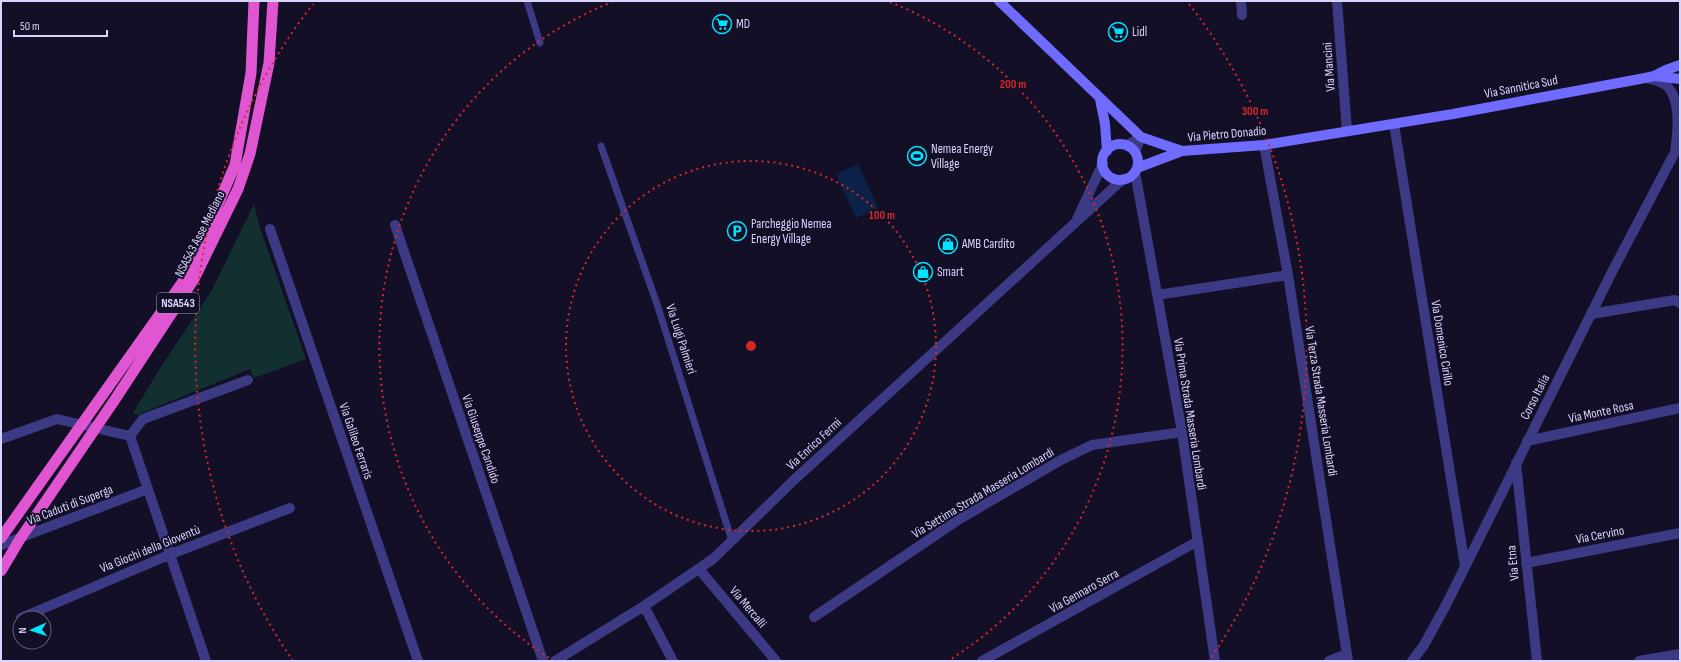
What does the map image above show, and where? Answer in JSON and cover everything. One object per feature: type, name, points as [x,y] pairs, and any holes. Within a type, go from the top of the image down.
[{"type":"highway","name":"NSA543 Asse Mediano","points":[[1,538],[187,276],[235,165],[251,73],[254,1]]},
{"type":"highway","name":"NSA543 Asse Mediano","points":[[1,571],[20,539],[114,401],[194,279],[238,189],[250,154],[269,63],[273,1]]},
{"type":"main road","name":"Via Pietro Donadio","points":[[999,1],[1141,137],[1182,151],[1264,145],[1394,124]]},
{"type":"main road","name":"Via Sannitica Sud","points":[[1394,124],[1649,77],[1680,65]]},
{"type":"main road","name":"Via Sannitica Sud","points":[[1649,77],[1680,79]]},
{"type":"main road","points":[[1100,99],[1105,124],[1107,151]]},
{"type":"main road","points":[[1136,170],[1138,160],[1131,149],[1118,144],[1110,147],[1104,154],[1104,168],[1109,176],[1123,179],[1127,178],[1136,170],[1182,151]]},
{"type":"street","points":[[1241,1],[1242,15]]},
{"type":"street","name":"Via Mancini","points":[[1337,1],[1347,132]]},
{"type":"street","name":"Corso Italia","points":[[1412,661],[1424,645],[1447,603],[1516,462],[1677,148],[1679,114],[1674,94],[1663,84],[1649,77]]},
{"type":"street","name":"Via Domenico Cirillo","points":[[1394,124],[1465,566]]},
{"type":"street","points":[[1131,149],[1141,137]]},
{"type":"street","name":"Via Terza Strada Masseria Lombardi","points":[[1264,145],[1288,275],[1348,658]]},
{"type":"street","name":"Via Enrico Fermi","points":[[1075,224],[1103,163]]},
{"type":"street","name":"Via Prima Strada Masseria Lombardi","points":[[1136,170],[1182,432],[1215,661]]},
{"type":"street","name":"Via Enrico Fermi","points":[[555,661],[644,606],[713,559],[795,479],[1123,179]]},
{"type":"street","name":"Via Giuseppe Candido","points":[[395,225],[543,661]]},
{"type":"street","name":"Via Galileo Ferraris","points":[[270,229],[418,661]]},
{"type":"street","points":[[1157,295],[1288,275]]},
{"type":"street","points":[[1591,314],[1675,300],[1680,303]]},
{"type":"street","points":[[130,436],[143,419],[248,380]]},
{"type":"street","name":"Via Monte Rosa","points":[[1527,441],[1680,408]]},
{"type":"street","points":[[1,439],[57,419],[130,436]]},
{"type":"street","name":"Via Settima Strada Masseria Lombardi","points":[[814,617],[958,520],[1061,460],[1092,445],[1182,432]]},
{"type":"street","points":[[130,436],[206,661]]},
{"type":"street","name":"Via Etna","points":[[1516,462],[1537,661]]},
{"type":"street","name":"Via Caduti di Superga","points":[[1,545],[148,489]]},
{"type":"street","name":"Via Giochi della Gioventù","points":[[39,610],[171,554],[290,508]]},
{"type":"street","name":"Via Cervino","points":[[1526,563],[1680,533]]},
{"type":"street","name":"Via Gennaro Serra","points":[[982,661],[1198,541]]},
{"type":"street","name":"Via Mercalli","points":[[699,569],[776,661]]},
{"type":"street","points":[[644,606],[673,661]]},
{"type":"street","points":[[1640,661],[1680,654]]},
{"type":"street","points":[[1329,661],[1348,658]]},
{"type":"lane","points":[[527,1],[540,43]]},
{"type":"lane","name":"Via Luigi Palmieri","points":[[601,146],[656,301],[732,540]]},
{"type":"green space","points":[[254,204],[260,228],[306,359],[254,378],[250,369],[137,415],[133,413],[160,368],[212,290]]},
{"type":"water","points":[[858,164],[878,208],[856,218],[836,174]]},
{"type":"place","name":"MD","points":[[722,24]]},
{"type":"place","name":"Lidl","points":[[1118,32]]},
{"type":"place","name":"Nemea Energy Village","points":[[917,156]]},
{"type":"place","name":"Parcheggio Nemea Energy Village","points":[[737,231]]},
{"type":"place","name":"AMB Cardito","points":[[948,244]]},
{"type":"place","name":"Smart","points":[[923,272]]}]
